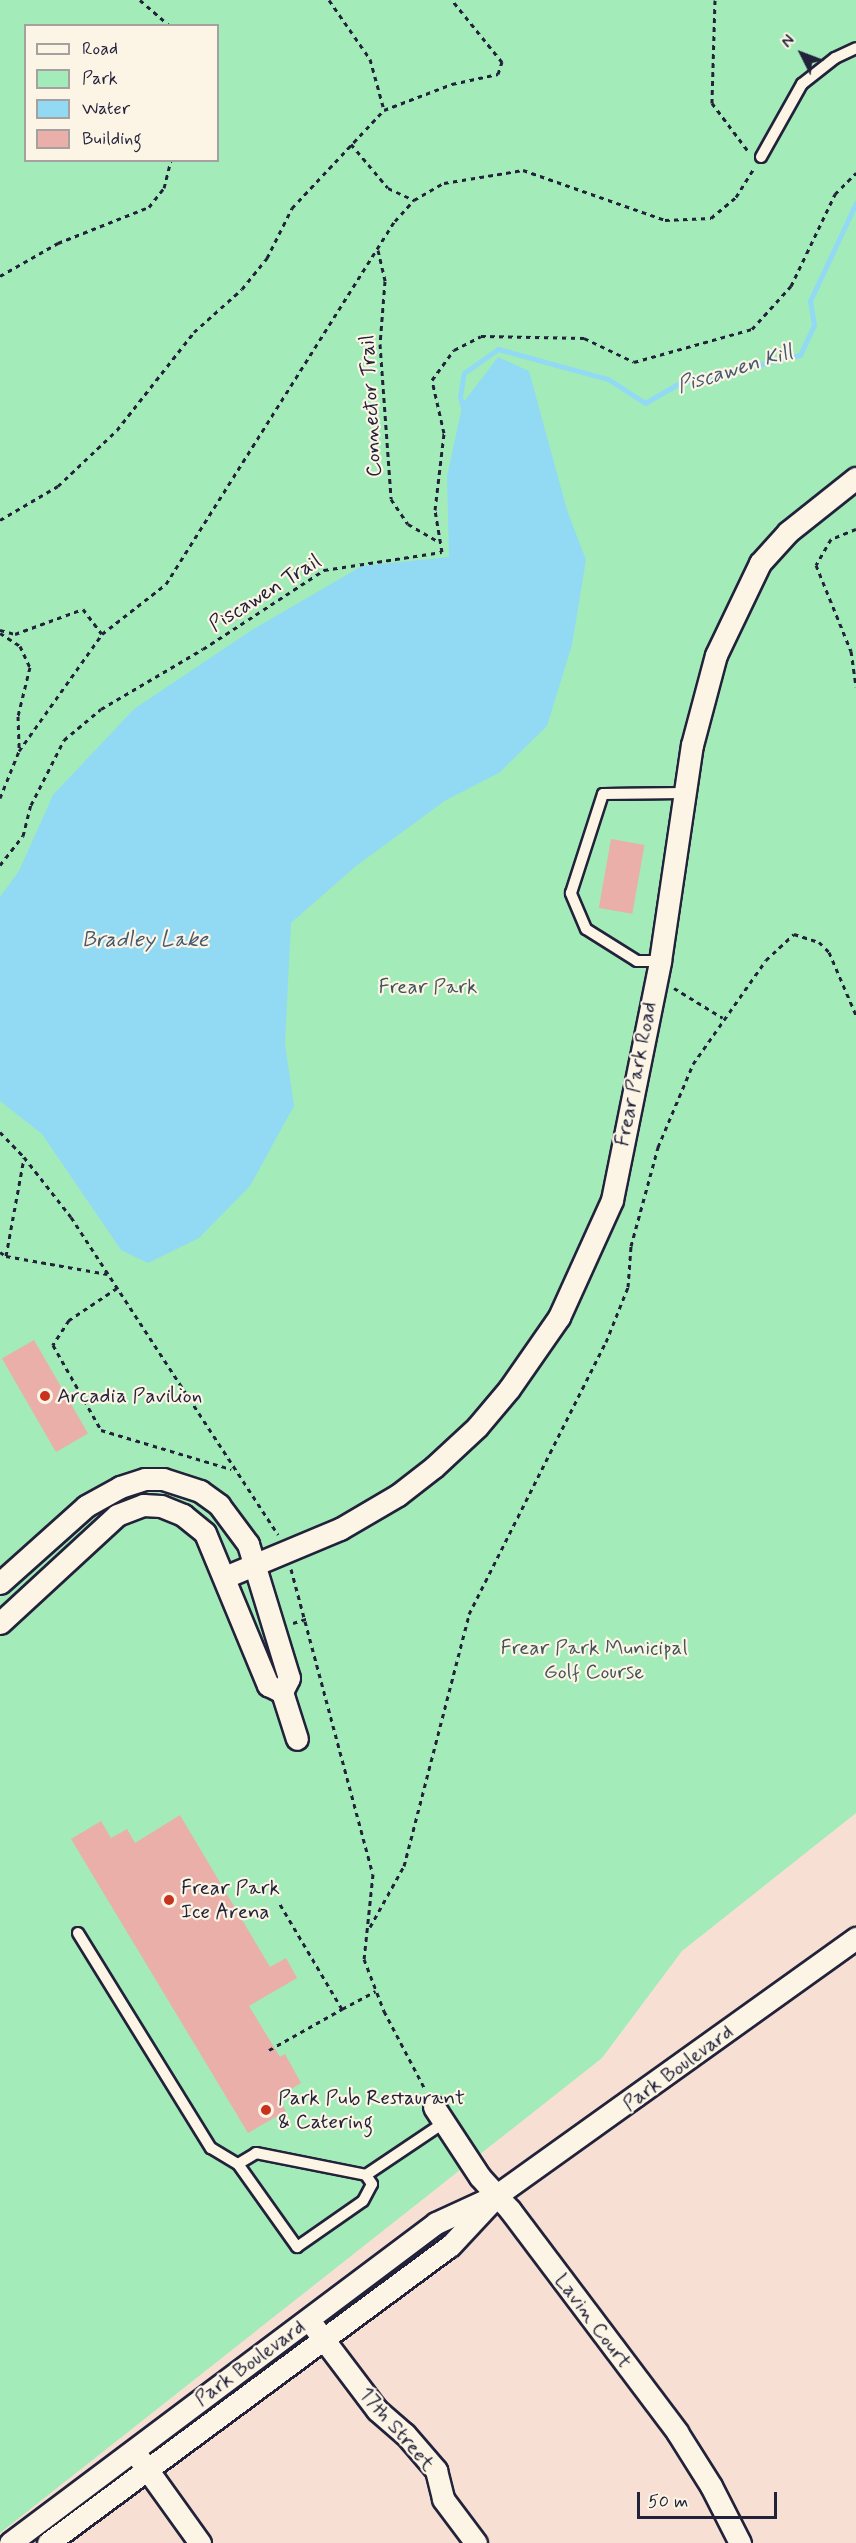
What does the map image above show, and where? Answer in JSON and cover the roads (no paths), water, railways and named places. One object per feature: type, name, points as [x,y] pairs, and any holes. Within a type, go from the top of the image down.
[{"type":"street","name":"Frear Park Road","points":[[225,1577],[340,1529],[398,1495],[477,1427],[529,1363],[576,1283],[612,1200],[660,961],[692,745],[716,655],[760,563],[788,532],[854,482]]},
{"type":"street","points":[[0,1583],[86,1506],[120,1487],[145,1479],[180,1483],[219,1505],[248,1544],[289,1678],[282,1692],[297,1739]]},
{"type":"street","points":[[0,1623],[117,1515],[143,1505],[161,1506],[197,1524],[213,1547],[268,1685],[282,1692]]},
{"type":"street","name":"Park Boulevard","points":[[10,2543],[436,2223],[497,2195],[856,1938]]},
{"type":"street","name":"Lavin Court","points":[[439,2114],[497,2195],[677,2432],[711,2486],[740,2543]]},
{"type":"street","name":"Park Boulevard","points":[[48,2543],[450,2246],[497,2195]]},
{"type":"street","name":"17th Street","points":[[309,2320],[377,2410],[405,2434],[436,2470],[443,2499],[476,2543]]},
{"type":"street","points":[[133,2449],[200,2543]]},
{"type":"lane","points":[[761,157],[802,84],[835,58],[856,48]]},
{"type":"lane","points":[[660,961],[637,961],[586,929],[571,893],[603,794],[684,793]]},
{"type":"lane","points":[[78,1933],[211,2148],[238,2164],[297,2247],[363,2201],[372,2184],[366,2175],[256,2153],[238,2164]]},
{"type":"lane","points":[[366,2175],[439,2114]]},
{"type":"water","name":"Bradley Lake","points":[[498,357],[529,371],[567,510],[586,560],[572,645],[547,726],[499,773],[446,800],[356,866],[291,923],[285,1044],[294,1106],[250,1186],[199,1238],[148,1263],[121,1250],[42,1134],[0,1101],[0,897],[19,871],[53,795],[134,709],[252,630],[362,566],[449,557],[447,476],[463,403]]},
{"type":"waterway","name":"Piscawen Kill","points":[[464,411],[460,397],[464,373],[498,349],[608,379],[645,403],[678,384],[800,355],[814,325],[810,301],[856,203]]},
{"type":"place","name":"Arcadia Pavilion","points":[[45,1396]]},
{"type":"place","name":"Frear Park Ice Arena","points":[[169,1900]]},
{"type":"place","name":"Park Pub Restaurant & Catering","points":[[266,2110]]},
{"type":"park label","name":"Frear Park","points":[[428,987]]},
{"type":"park label","name":"Frear Park Municipal Golf Course","points":[[594,1660]]}]
